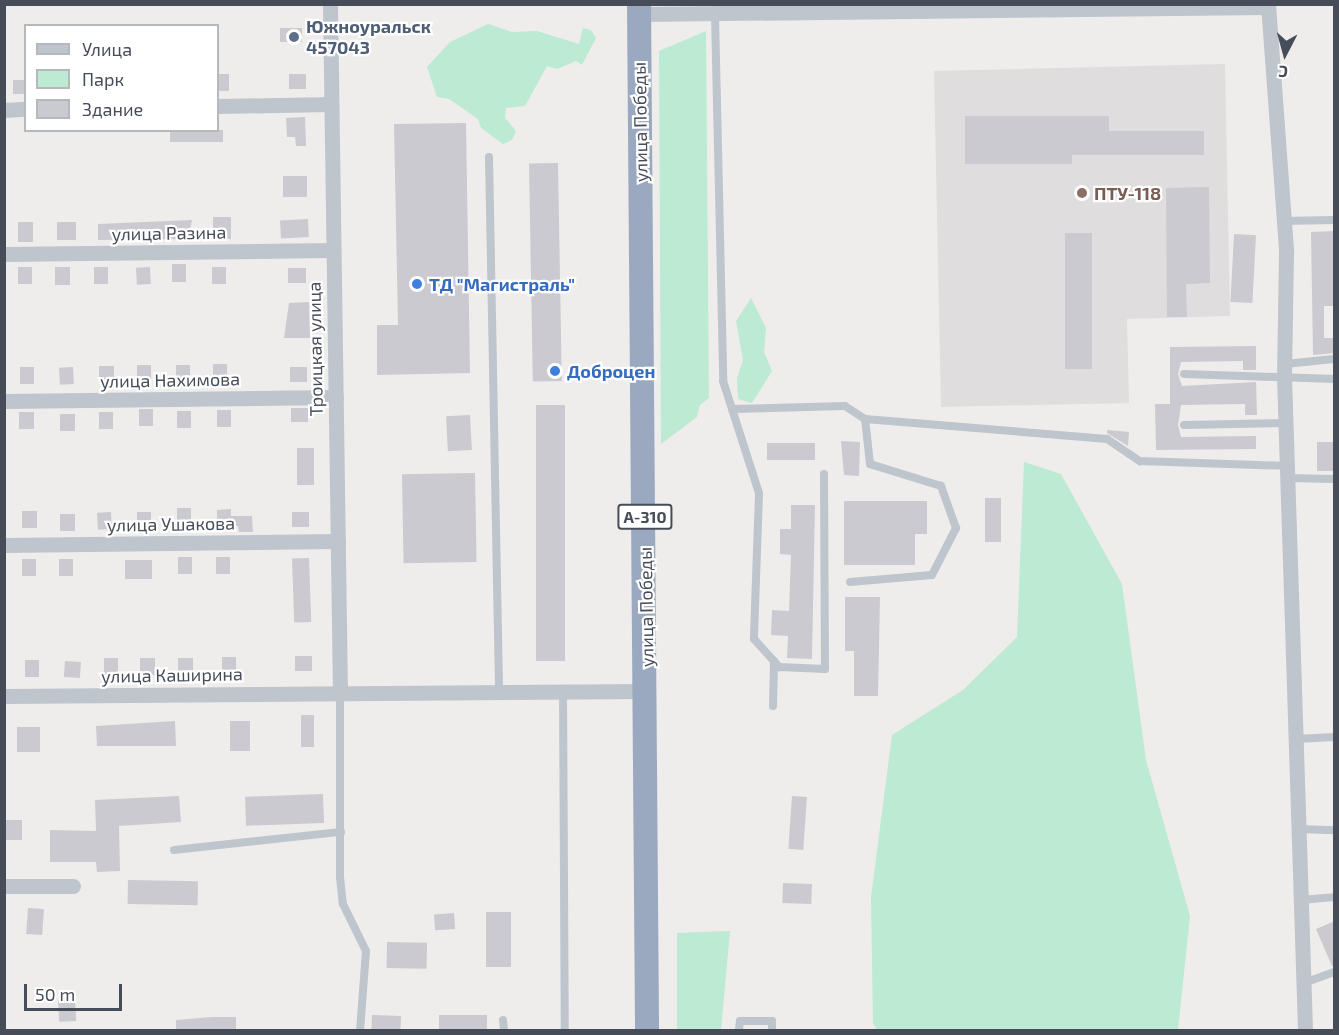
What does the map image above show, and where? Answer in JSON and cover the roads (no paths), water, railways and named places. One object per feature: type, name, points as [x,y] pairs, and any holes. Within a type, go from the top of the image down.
[{"type":"highway","name":"улица Победы","points":[[639,9],[647,691],[647,1030]]},
{"type":"street","name":"Троицкая улица","points":[[330,4],[340,693]]},
{"type":"street","points":[[639,9],[715,15],[811,9],[1268,6],[1283,221],[1287,472],[1305,1030]]},
{"type":"street","points":[[219,106],[331,104]]},
{"type":"street","points":[[4,110],[24,109]]},
{"type":"street","name":"улица Разина","points":[[4,254],[333,250]]},
{"type":"street","name":"улица Нахимова","points":[[4,402],[336,397]]},
{"type":"street","name":"улица Ушакова","points":[[4,545],[338,541]]},
{"type":"street","name":"улица Каширина","points":[[4,696],[499,689],[647,691]]},
{"type":"street","points":[[4,886],[73,886]]},
{"type":"lane","points":[[715,15],[723,381],[759,493],[754,639],[779,667],[825,669],[824,474]]},
{"type":"lane","points":[[489,157],[499,689]]},
{"type":"lane","points":[[1283,221],[1335,220]]},
{"type":"lane","points":[[1184,374],[1285,370],[1335,359]]},
{"type":"lane","points":[[1285,370],[1335,379]]},
{"type":"lane","points":[[732,409],[845,406],[865,419],[1107,439],[1140,460],[1287,472],[1335,479]]},
{"type":"lane","points":[[850,582],[932,575],[956,528],[941,486],[870,464],[865,419]]},
{"type":"lane","points":[[1184,425],[1286,423]]},
{"type":"lane","points":[[772,706],[774,661]]},
{"type":"lane","points":[[564,690],[565,1030]]},
{"type":"lane","points":[[340,693],[343,904],[366,951],[360,1030]]},
{"type":"lane","points":[[1296,739],[1335,736]]},
{"type":"lane","points":[[1299,829],[1335,830]]},
{"type":"lane","points":[[174,850],[341,832]]},
{"type":"lane","points":[[1301,900],[1335,897]]},
{"type":"lane","points":[[1304,983],[1335,972]]},
{"type":"lane","points":[[503,1020],[504,1030]]},
{"type":"lane","points":[[739,1030],[740,1021],[772,1021],[772,1030]]},
{"type":"place","name":"Южноуральск 457043","points":[[294,37]]},
{"type":"place","name":"ПТУ-118","points":[[1082,193]]},
{"type":"place","name":"ТД \"Магистраль\"","points":[[417,284]]},
{"type":"place","name":"Доброцен","points":[[555,371]]}]
